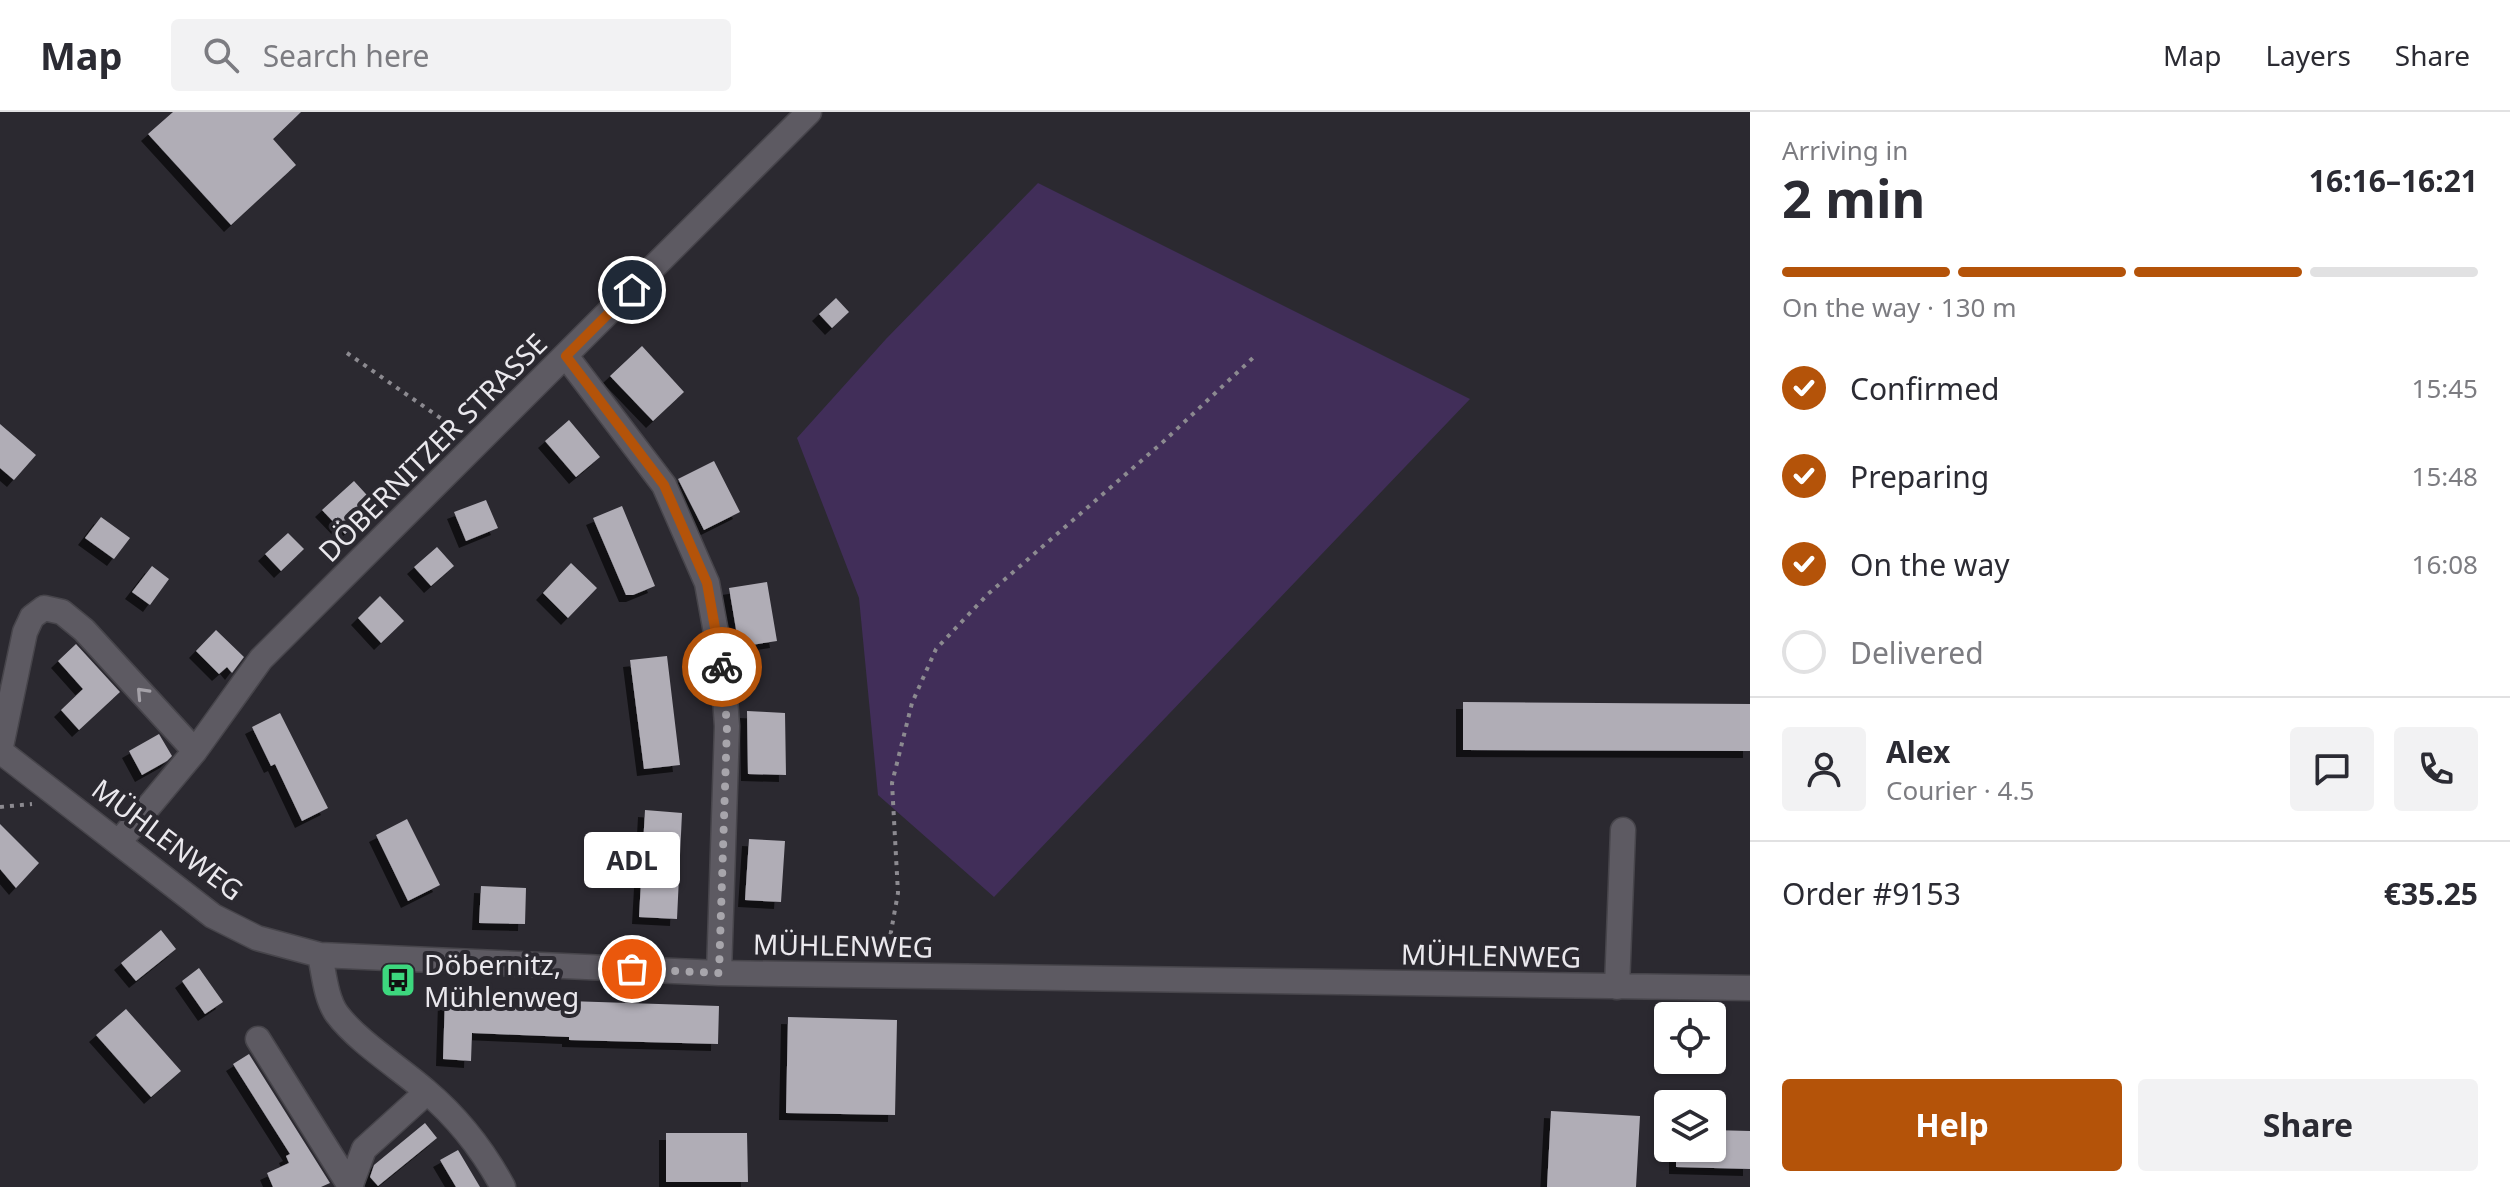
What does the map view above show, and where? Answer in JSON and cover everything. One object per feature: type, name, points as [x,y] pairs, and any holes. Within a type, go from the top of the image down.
[{"type":"street","name":"DÖBERNITZER STRASSE","points":[[119,842],[195,751],[261,659],[809,112]]},
{"type":"street","points":[[566,356],[664,485],[707,583],[723,671],[727,726],[719,973]]},
{"type":"street","points":[[0,751],[25,632],[32,617],[44,608],[62,612],[84,630],[195,751]]},
{"type":"street","name":"MÜHLENWEG","points":[[0,751],[213,916],[257,938],[320,955],[719,973],[1750,988]]},
{"type":"street","points":[[1617,987],[1623,830]]},
{"type":"street","points":[[320,955],[336,1013],[465,1129],[503,1187]]},
{"type":"street","points":[[258,1039],[350,1186]]},
{"type":"street","points":[[350,1186],[364,1149],[427,1092]]},
{"type":"path","points":[[347,353],[478,444]]},
{"type":"path","points":[[883,976],[898,893],[892,783],[912,703],[936,649],[988,594],[1164,441],[1256,355]]},
{"type":"shaded area","points":[[1038,183],[1470,399],[994,897],[878,795],[859,598],[797,438],[886,339]]},
{"type":"building","points":[[173,112],[301,112],[273,139],[296,165],[231,225],[148,134]]},
{"type":"building","points":[[836,298],[849,312],[832,328],[819,314]]},
{"type":"building","points":[[642,346],[684,392],[653,421],[610,376]]},
{"type":"building","points":[[569,420],[600,457],[576,477],[545,441]]},
{"type":"building","points":[[0,424],[36,455],[14,480],[0,468]]},
{"type":"building","points":[[714,461],[740,512],[704,530],[678,479]]},
{"type":"building","points":[[354,481],[376,505],[345,534],[322,510]]},
{"type":"building","points":[[486,500],[498,528],[466,541],[454,512]]},
{"type":"building","points":[[622,506],[655,586],[633,595],[626,595],[593,518]]},
{"type":"building","points":[[101,517],[130,538],[114,559],[85,538]]},
{"type":"building","points":[[288,533],[304,549],[281,571],[265,554]]},
{"type":"building","points":[[437,547],[454,566],[431,586],[414,567]]},
{"type":"building","points":[[571,563],[597,588],[568,618],[543,593]]},
{"type":"building","points":[[152,566],[169,579],[150,605],[132,592]]},
{"type":"building","points":[[767,582],[777,641],[739,647],[729,588]]},
{"type":"building","points":[[380,596],[404,621],[381,643],[358,618]]},
{"type":"building","points":[[216,630],[244,657],[232,673],[227,667],[219,674],[196,651]]},
{"type":"building","points":[[76,644],[120,692],[79,730],[61,710],[83,689],[58,661]]},
{"type":"building","points":[[667,656],[680,765],[644,769],[630,660]]},
{"type":"building","points":[[1463,702],[1750,704],[1750,751],[1463,750]]},
{"type":"building","points":[[747,711],[785,713],[786,775],[748,774]]},
{"type":"building","points":[[280,713],[328,808],[302,821],[275,764],[271,766],[252,727]]},
{"type":"building","points":[[159,734],[172,756],[142,775],[129,751]]},
{"type":"building","points":[[645,810],[682,813],[677,919],[639,917]]},
{"type":"building","points":[[407,819],[440,885],[408,901],[376,835]]},
{"type":"building","points":[[0,824],[39,863],[16,888],[0,869]]},
{"type":"building","points":[[749,839],[785,841],[781,902],[745,900]]},
{"type":"building","points":[[481,886],[526,888],[525,924],[479,923]]},
{"type":"building","points":[[161,930],[176,949],[136,981],[121,963]]},
{"type":"building","points":[[199,968],[223,1002],[205,1014],[182,981]]},
{"type":"building","points":[[445,997],[719,1006],[718,1044],[569,1040],[569,1037],[472,1033],[471,1061],[443,1059]]},
{"type":"building","points":[[126,1009],[181,1071],[151,1097],[96,1035]]},
{"type":"building","points":[[788,1017],[897,1020],[895,1115],[786,1113]]},
{"type":"building","points":[[249,1054],[330,1183],[321,1187],[273,1187],[267,1173],[289,1163],[286,1156],[290,1154],[233,1064]]},
{"type":"building","points":[[1551,1111],[1640,1116],[1636,1187],[1547,1187]]},
{"type":"building","points":[[425,1123],[437,1138],[378,1186],[370,1177],[374,1165]]},
{"type":"building","points":[[1726,1130],[1750,1131],[1750,1169],[1676,1167],[1676,1162],[1726,1162]]},
{"type":"building","points":[[666,1133],[747,1133],[748,1182],[666,1182]]},
{"type":"building","points":[[458,1150],[480,1187],[456,1187],[440,1160]]},
{"type":"way so far","points":[[632,969],[719,973],[727,726],[722,667]]},
{"type":"place","name":"ADL","points":[[632,969]]},
{"type":"place","name":"Döbernitz, Mühlenweg","points":[[398,980]]},
{"type":"route","points":[[632,290],[566,356],[664,485],[707,583],[722,667]]}]
